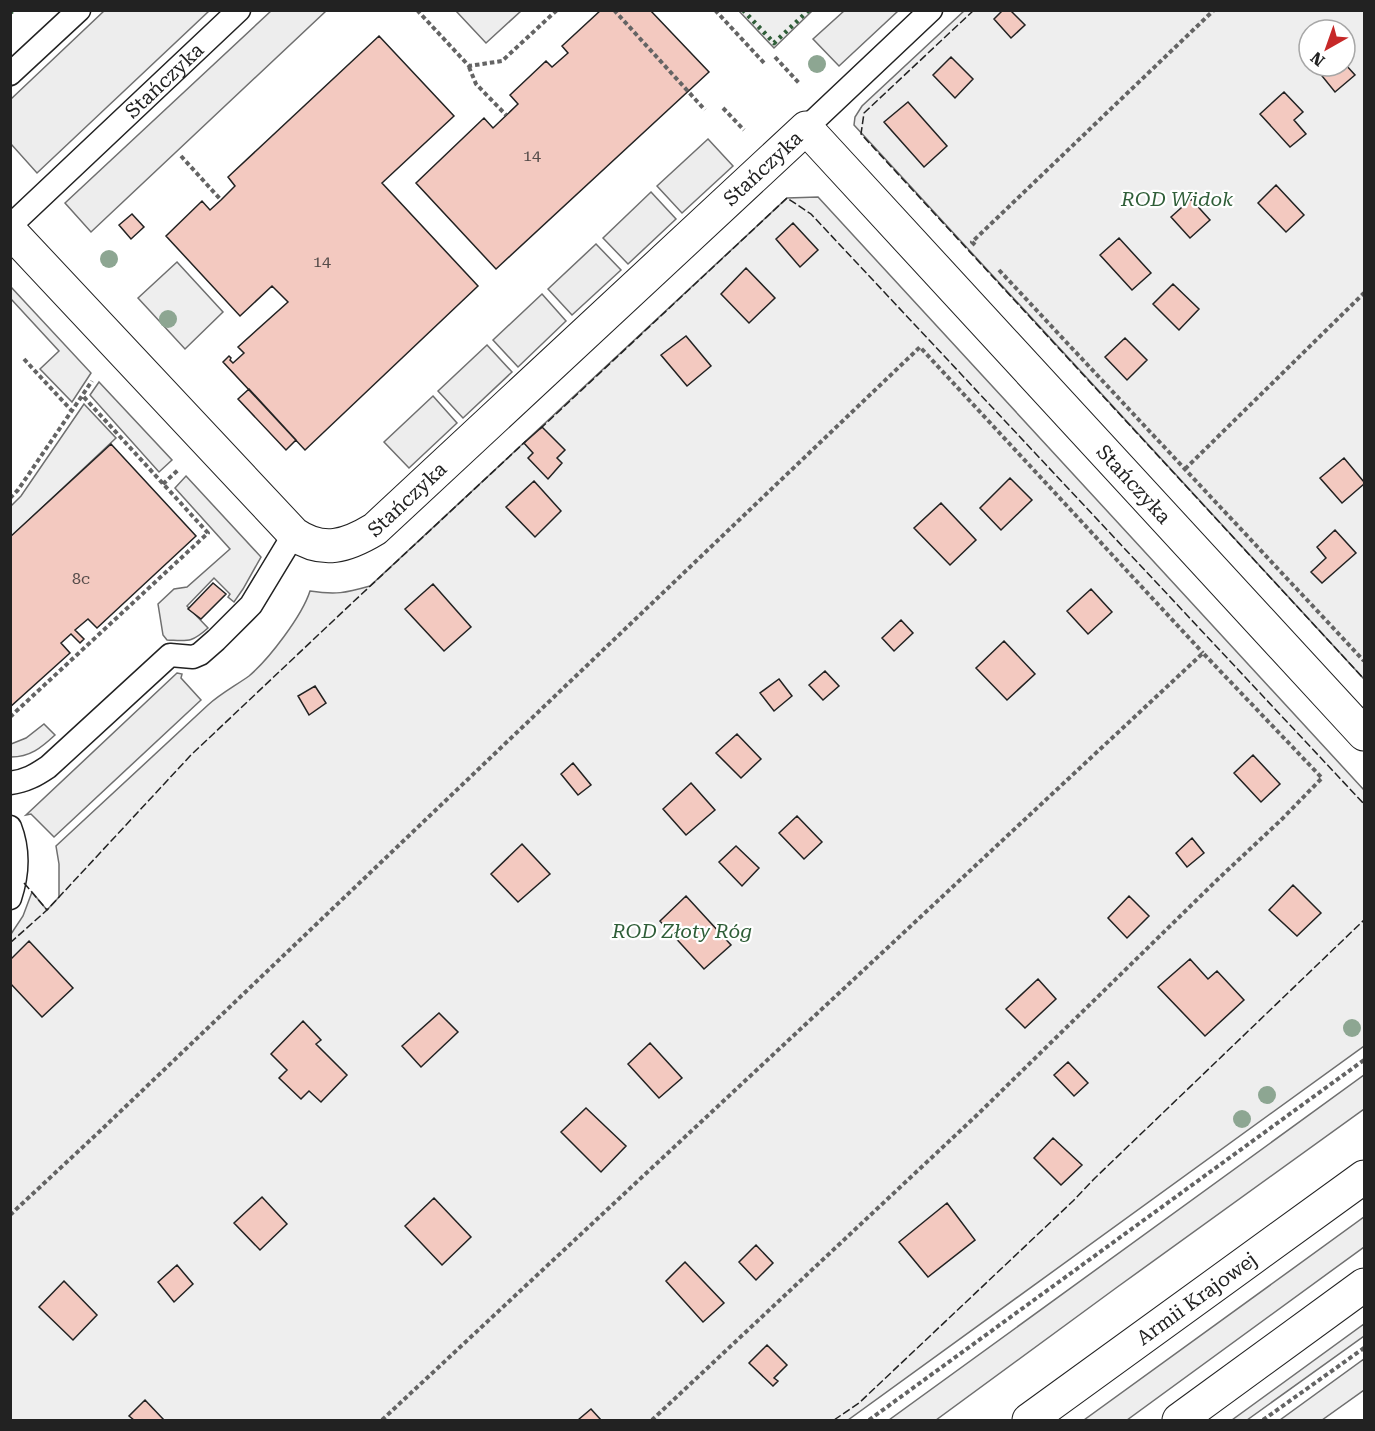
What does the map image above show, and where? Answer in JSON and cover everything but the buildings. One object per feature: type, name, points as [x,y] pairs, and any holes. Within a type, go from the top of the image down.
[{"type":"street","name":"Stańczyka","points":[[10,231],[294,534],[314,544],[339,545],[352,542],[375,529],[806,128],[1365,734]]},
{"type":"street","name":"Armii Krajowej","points":[[1029,1420],[1365,1177]]},
{"type":"street","points":[[1179,1420],[1365,1286]]},
{"type":"lane","points":[[10,74],[79,10]]},
{"type":"lane","name":"Stańczyka","points":[[10,226],[239,10]]},
{"type":"lane","name":"Stańczyka","points":[[806,128],[931,10]]},
{"type":"lane","points":[[10,783],[31,778],[48,766],[170,655],[193,657],[216,640],[251,605],[294,534]]},
{"type":"lane","points":[[10,826],[15,839],[17,856],[15,883],[10,898]]},
{"type":"path","points":[[417,10],[469,66],[476,84],[506,116]]},
{"type":"path","points":[[469,66],[502,61],[557,10]]},
{"type":"path","points":[[614,10],[705,110]]},
{"type":"path","points":[[715,10],[766,65]]},
{"type":"path","points":[[980,250],[972,242],[1214,10]]},
{"type":"path","points":[[775,57],[802,87]]},
{"type":"path","points":[[723,108],[751,136]]},
{"type":"path","points":[[181,156],[221,200]]},
{"type":"path","points":[[997,268],[1365,661]]},
{"type":"path","points":[[1186,469],[1365,293]]},
{"type":"path","points":[[10,1215],[920,348],[1322,778],[977,1115],[652,1420]]},
{"type":"path","points":[[24,359],[72,411]]},
{"type":"path","points":[[10,498],[18,490],[93,379]]},
{"type":"path","points":[[10,717],[208,533],[82,396]]},
{"type":"path","points":[[163,483],[185,464]]},
{"type":"path","points":[[382,1420],[1203,653]]},
{"type":"path","points":[[869,1420],[1365,1060]]},
{"type":"path","points":[[1263,1420],[1365,1348]]},
{"type":"green space","points":[[456,11],[521,11],[486,43]]},
{"type":"green space","points":[[739,11],[812,11],[774,48]]},
{"type":"green space","name":"ROD Widok","points":[[964,11],[1364,11],[1364,679],[854,125],[855,117],[862,106]]},
{"type":"green space","name":"ROD Złoty Róg","points":[[818,197],[1364,790],[1364,1046],[848,1420],[11,1420],[11,934],[23,916],[32,892],[47,910],[59,897],[59,864],[56,846],[208,705],[257,668],[292,624],[310,591],[340,593],[370,586],[787,198]]},
{"type":"green space","points":[[177,262],[223,312],[185,349],[138,298]]},
{"type":"green space","points":[[11,287],[91,373],[72,402],[40,369],[59,351],[11,299]]},
{"type":"green space","points":[[99,382],[172,460],[159,472],[90,395]]},
{"type":"green space","points":[[84,404],[116,438],[11,537],[11,506],[21,496]]},
{"type":"green space","points":[[186,476],[261,557],[234,602],[228,597],[230,594],[214,578],[187,606],[208,628],[198,636],[180,641],[167,640],[163,635],[158,604],[174,589],[187,587],[230,549],[175,488]]},
{"type":"green space","points":[[44,724],[55,735],[35,751],[11,757],[11,744],[26,738]]},
{"type":"green space","points":[[1364,1075],[1364,1109],[936,1420],[889,1420]]},
{"type":"green space","points":[[1364,1217],[1364,1247],[1127,1420],[1084,1420]]},
{"type":"green space","points":[[1364,1324],[1364,1336],[1247,1420],[1232,1420]]},
{"type":"green space","points":[[1364,1359],[1364,1390],[1322,1420],[1280,1420]]},
{"type":"shaded area","points":[[104,11],[209,11],[37,173],[11,144],[11,99]]},
{"type":"shaded area","points":[[271,11],[326,11],[91,232],[65,203]]},
{"type":"shaded area","points":[[844,11],[898,11],[839,66],[813,39]]},
{"type":"shaded area","points":[[708,139],[733,166],[682,213],[657,186]]},
{"type":"shaded area","points":[[651,192],[676,219],[628,264],[603,238]]},
{"type":"shaded area","points":[[596,244],[621,270],[572,315],[548,289]]},
{"type":"shaded area","points":[[542,294],[566,321],[518,367],[493,340]]},
{"type":"shaded area","points":[[487,345],[512,372],[463,418],[438,391]]},
{"type":"shaded area","points":[[433,396],[457,423],[409,468],[384,442]]},
{"type":"shaded area","points":[[177,673],[182,674],[181,678],[201,700],[54,837],[31,814],[26,815]]},
{"type":"hedge","points":[[10,13],[14,10]]},
{"type":"hedge","points":[[743,10],[774,43],[809,10]]},
{"type":"fence","points":[[974,10],[864,113],[861,134],[1364,679]]},
{"type":"fence","points":[[540,429],[787,198],[811,214],[1364,804]]},
{"type":"fence","points":[[10,943],[47,910],[191,755],[526,441]]},
{"type":"fence","points":[[24,883],[47,910]]},
{"type":"fence","points":[[834,1420],[859,1403],[1073,1201],[1364,920]]}]
